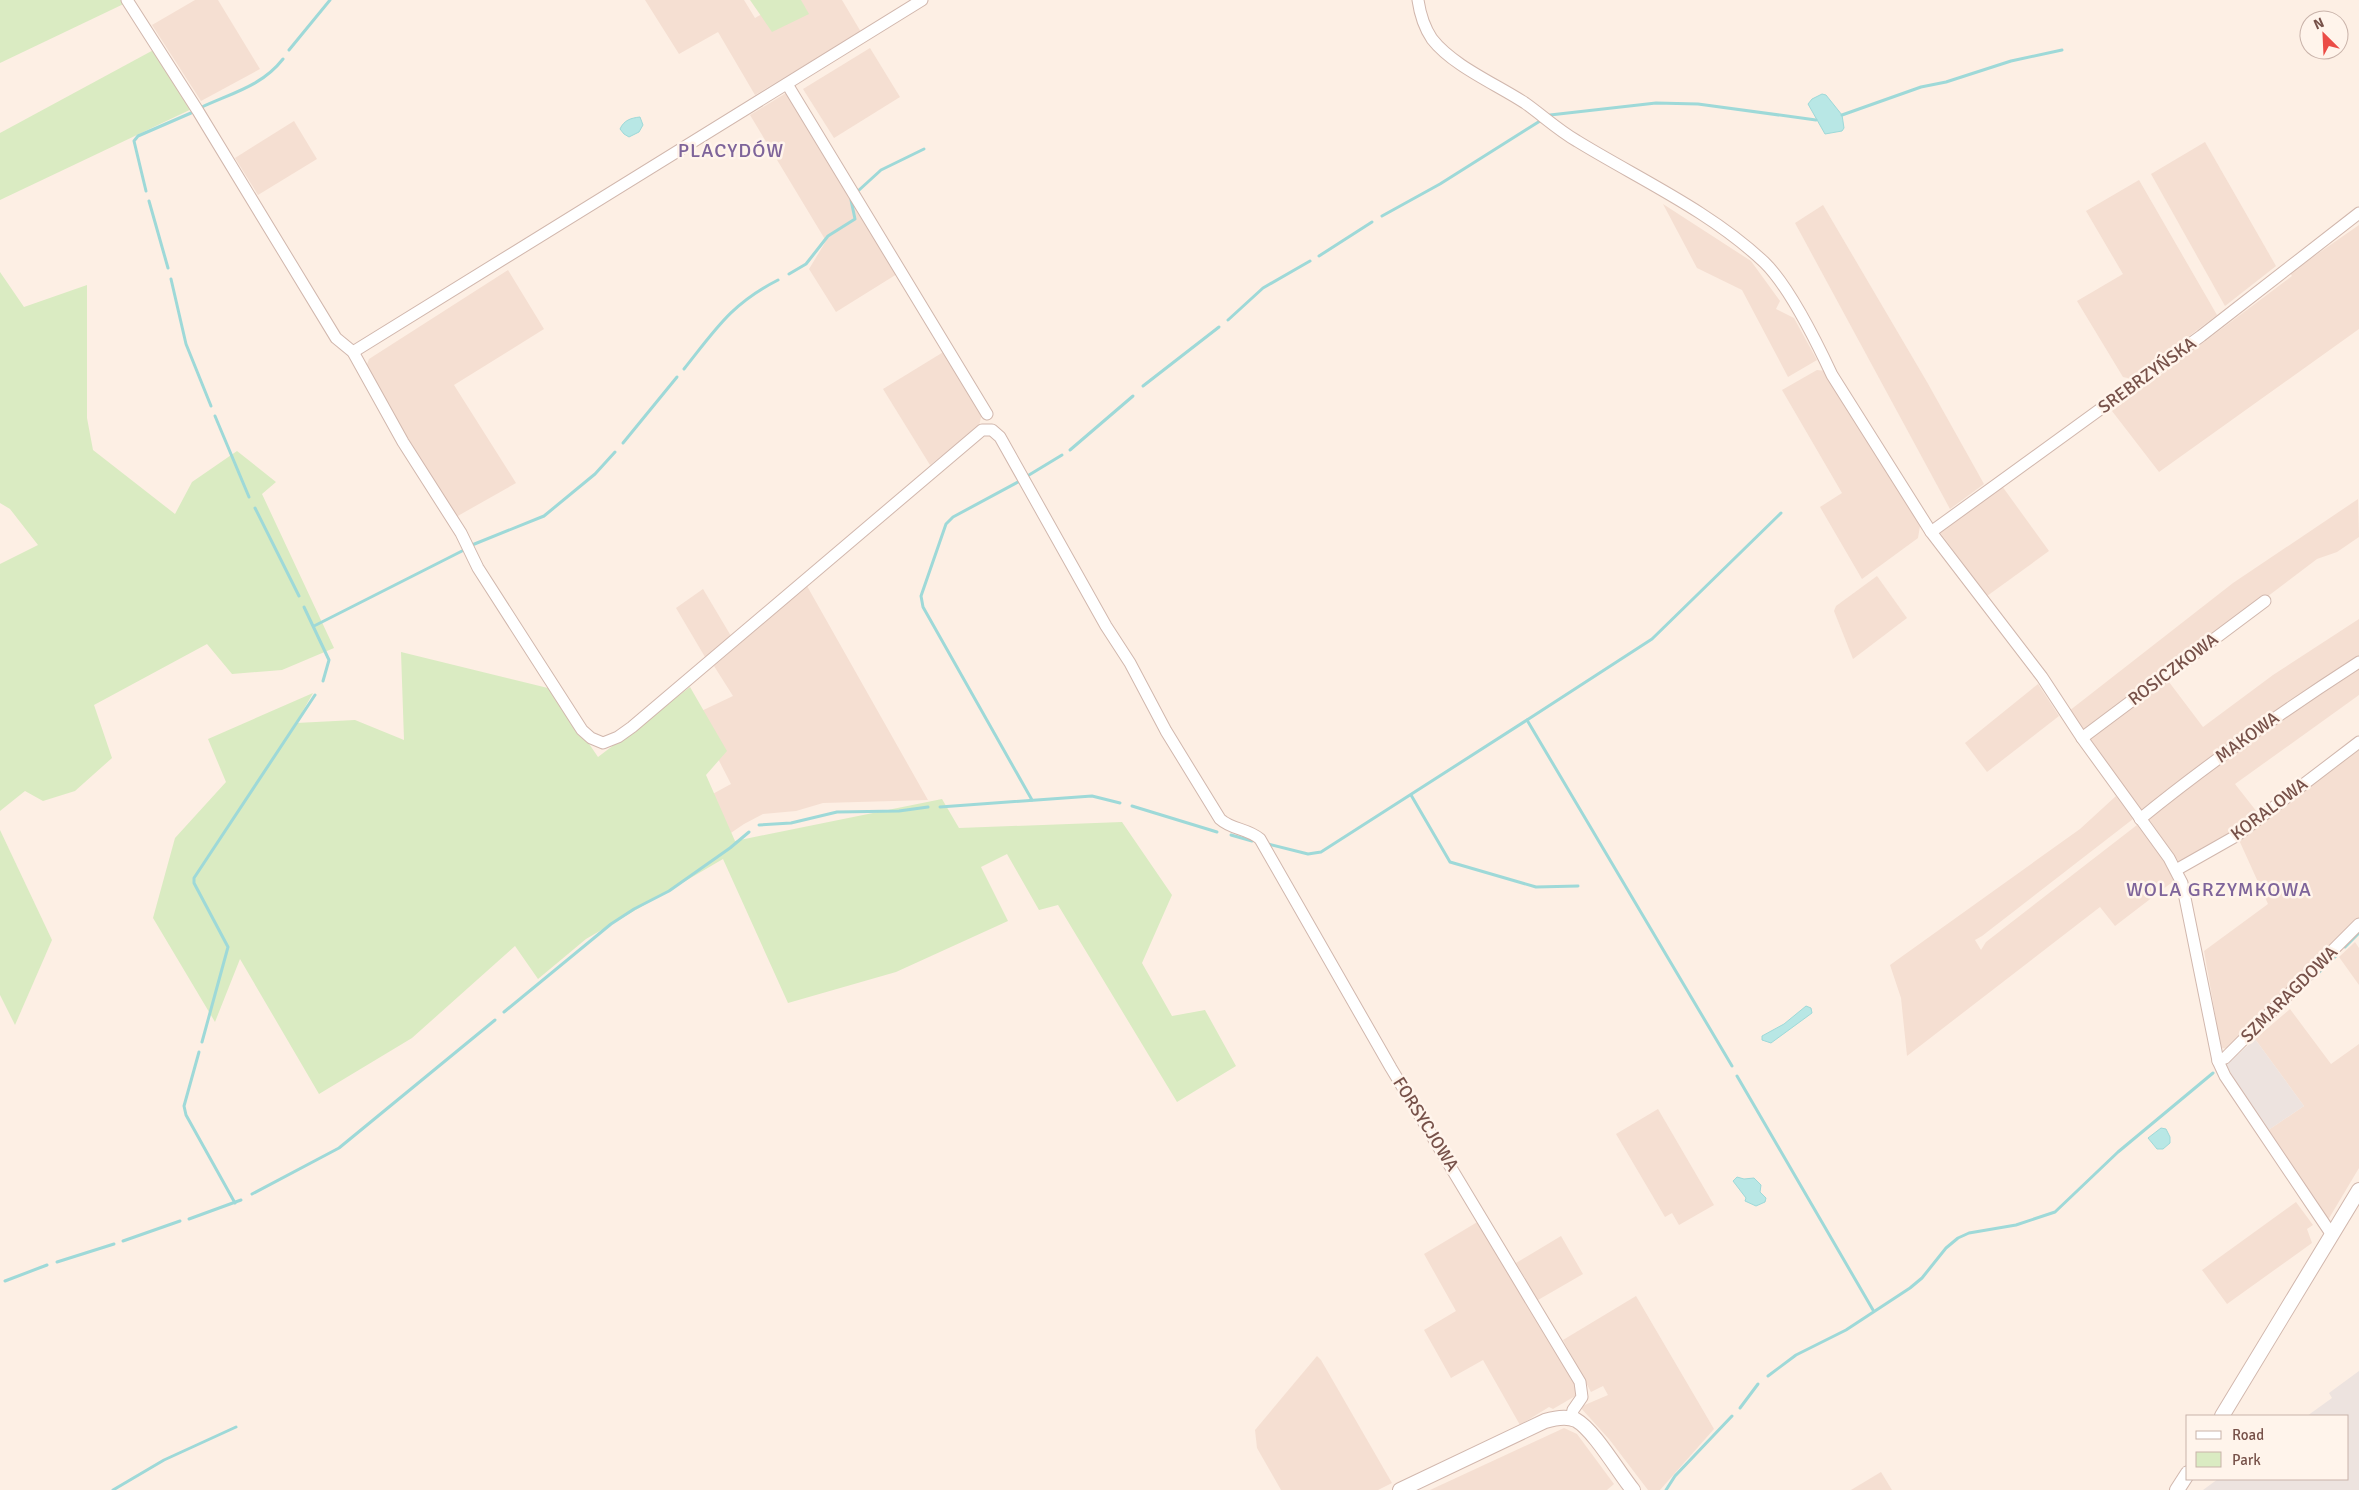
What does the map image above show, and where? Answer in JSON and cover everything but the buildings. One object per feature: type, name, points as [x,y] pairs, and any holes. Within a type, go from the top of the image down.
[{"type":"street","points":[[127,0],[198,111],[336,338],[353,352],[922,0]]},
{"type":"street","points":[[1418,0],[1425,28],[1442,49],[1455,59],[1525,104],[1576,140],[1696,212],[1744,245],[1765,263],[1797,310],[1837,382],[1931,532],[2042,677],[2082,738],[2176,870],[2182,883],[2195,942],[2218,1061],[2230,1084],[2332,1235]]},
{"type":"street","points":[[787,84],[987,414]]},
{"type":"street","name":"SREBRZYŃSKA","points":[[1931,532],[2202,336],[2359,213]]},
{"type":"street","name":"FORSYCJOWA","points":[[353,352],[403,442],[461,533],[478,568],[546,676],[582,730],[591,738],[603,743],[618,737],[632,727],[982,430],[992,430],[1000,437],[1106,626],[1130,663],[1166,731],[1220,819],[1234,828],[1252,832],[1260,839],[1391,1068],[1580,1382],[1582,1397],[1573,1410],[1571,1419]]},
{"type":"street","name":"ROSICZKOWA","points":[[2082,738],[2265,601]]},
{"type":"street","name":"MAKOWA","points":[[2140,819],[2202,769],[2253,732],[2359,662]]},
{"type":"street","name":"KORALOWA","points":[[2176,870],[2236,836],[2359,742]]},
{"type":"street","name":"SZMARAGDOWA","points":[[2218,1061],[2225,1058],[2359,924]]},
{"type":"street","points":[[2223,1415],[2359,1190]]},
{"type":"street","points":[[1405,1489],[1545,1421],[1560,1418],[1571,1419],[1582,1425],[1633,1490]]},
{"type":"street","points":[[2177,1490],[2186,1476]]},
{"type":"shaded area","points":[[195,0],[218,0],[260,69],[201,101],[152,25]]},
{"type":"shaded area","points":[[645,0],[744,0],[755,18],[786,0],[842,0],[861,32],[755,95],[718,32],[679,54]]},
{"type":"shaded area","points":[[870,48],[900,97],[834,138],[803,89]]},
{"type":"shaded area","points":[[786,93],[897,274],[836,312],[809,269],[826,241],[750,115]]},
{"type":"shaded area","points":[[294,121],[317,159],[258,195],[235,158]]},
{"type":"shaded area","points":[[2205,142],[2276,266],[2225,306],[2151,174]]},
{"type":"shaded area","points":[[2139,180],[2217,315],[2132,379],[2123,377],[2077,301],[2123,274],[2086,211]]},
{"type":"shaded area","points":[[1663,204],[1751,261],[1780,301],[1776,309],[1794,318],[1817,360],[1788,377],[1742,290],[1697,268]]},
{"type":"shaded area","points":[[1823,205],[1927,382],[1984,484],[1950,509],[1795,223]]},
{"type":"shaded area","points":[[2359,225],[2359,329],[2159,472],[2112,411],[2292,276],[2290,273]]},
{"type":"shaded area","points":[[508,270],[544,329],[454,385],[516,483],[456,517],[365,370],[369,359]]},
{"type":"shaded area","points":[[945,351],[982,413],[979,426],[930,465],[883,389]]},
{"type":"shaded area","points":[[1817,370],[1826,371],[1920,526],[1918,538],[1862,579],[1820,507],[1842,493],[1782,390]]},
{"type":"shaded area","points":[[2002,486],[2049,551],[1987,596],[1939,531]]},
{"type":"shaded area","points":[[2358,499],[2359,537],[2337,552],[2317,559],[2086,734],[2069,711],[2233,583]]},
{"type":"shaded area","points":[[1877,576],[1907,618],[1853,659],[1834,611],[1836,606]]},
{"type":"shaded area","points":[[807,586],[928,800],[823,803],[796,811],[763,814],[744,824],[681,867],[661,822],[731,784],[695,714],[733,696],[714,666]]},
{"type":"shaded area","points":[[703,589],[731,636],[705,657],[676,608]]},
{"type":"shaded area","points":[[2359,619],[2359,657],[2220,750],[2141,812],[2087,738],[2166,678],[2203,727],[2273,675]]},
{"type":"shaded area","points":[[2359,666],[2359,695],[2235,784],[2257,812],[2205,851],[2179,862],[2149,819],[2149,816],[2217,763],[2320,692],[2324,692],[2352,674],[2354,669]]},
{"type":"shaded area","points":[[2038,684],[2059,716],[1987,772],[1965,743]]},
{"type":"shaded area","points":[[2359,750],[2359,920],[2228,1049],[2221,1048],[2204,951],[2268,904],[2239,840]]},
{"type":"shaded area","points":[[2116,796],[2133,819],[1975,940],[1981,950],[1986,942],[2137,825],[2164,861],[2175,880],[2115,926],[2100,907],[1907,1056],[1901,998],[1890,965],[2080,829]]},
{"type":"shaded area","points":[[2355,942],[2359,948],[2359,985],[2339,957]]},
{"type":"shaded area","points":[[2290,1009],[2331,1064],[2359,1044],[2359,1168],[2328,1220],[2267,1131],[2304,1106],[2255,1039]]},
{"type":"shaded area","points":[[2255,1039],[2304,1106],[2267,1131],[2226,1065]]},
{"type":"shaded area","points":[[1658,1109],[1714,1205],[1679,1225],[1672,1213],[1665,1217],[1616,1134]]},
{"type":"shaded area","points":[[2296,1202],[2313,1225],[2307,1229],[2312,1243],[2227,1304],[2202,1270]]},
{"type":"shaded area","points":[[1479,1221],[1576,1384],[1577,1395],[1553,1409],[1549,1407],[1520,1425],[1483,1360],[1451,1378],[1424,1330],[1456,1311],[1424,1254]]},
{"type":"shaded area","points":[[1561,1236],[1583,1274],[1538,1300],[1516,1263]]},
{"type":"shaded area","points":[[1636,1296],[1714,1429],[1660,1490],[1648,1490],[1609,1439],[1580,1407],[1608,1395],[1603,1386],[1591,1392],[1563,1340]]},
{"type":"shaded area","points":[[1317,1356],[1392,1483],[1378,1490],[1281,1490],[1257,1448],[1255,1430]]},
{"type":"shaded area","points":[[2359,1371],[2359,1490],[2203,1490],[2217,1480],[2349,1480],[2349,1415],[2308,1415],[2332,1398],[2329,1393]]},
{"type":"shaded area","points":[[1564,1428],[1577,1434],[1614,1484],[1607,1490],[1430,1490]]},
{"type":"shaded area","points":[[1881,1472],[1892,1490],[1851,1490]]},
{"type":"green space","points":[[0,0],[132,0],[0,63]]},
{"type":"green space","points":[[750,0],[801,0],[809,14],[772,32]]},
{"type":"green space","points":[[159,47],[198,106],[0,200],[0,133]]},
{"type":"green space","points":[[0,272],[24,307],[87,285],[87,418],[93,450],[175,514],[192,482],[237,451],[276,482],[262,494],[334,648],[282,670],[232,674],[207,644],[94,705],[112,758],[75,791],[43,801],[25,791],[0,811],[0,564],[38,545],[10,509],[0,503]]},
{"type":"green space","points":[[401,652],[552,689],[598,757],[690,687],[727,751],[706,775],[735,841],[942,799],[959,828],[1122,822],[1172,895],[1142,963],[1172,1016],[1205,1010],[1236,1066],[1177,1102],[1058,905],[1039,910],[1007,854],[981,867],[1008,921],[896,972],[788,1003],[723,859],[586,939],[538,979],[515,946],[412,1038],[319,1094],[240,959],[215,1022],[153,918],[175,838],[226,782],[208,739],[313,693],[296,723],[355,720],[404,740]]},
{"type":"green space","points":[[0,830],[52,940],[15,1025],[0,995]]},
{"type":"water","points":[[1822,94],[1826,95],[1842,115],[1844,128],[1842,131],[1825,134],[1808,104],[1812,99]]},
{"type":"water","points":[[640,117],[643,125],[639,132],[629,137],[624,134],[620,129],[624,123]]},
{"type":"water","points":[[1806,1006],[1811,1008],[1812,1013],[1771,1043],[1762,1040],[1762,1036],[1784,1024]]},
{"type":"water","points":[[2161,1128],[2166,1129],[2170,1137],[2170,1143],[2163,1149],[2157,1149],[2148,1138]]},
{"type":"water","points":[[1737,1177],[1744,1179],[1754,1178],[1761,1185],[1760,1192],[1766,1198],[1765,1202],[1756,1206],[1745,1201],[1746,1198],[1733,1181]]},
{"type":"waterway","points":[[289,50],[330,0]]},
{"type":"waterway","points":[[1842,115],[1921,87],[1946,82],[2011,61],[2062,50]]},
{"type":"waterway","points":[[202,107],[256,82],[266,76],[283,59]]},
{"type":"waterway","points":[[1550,115],[1656,103],[1698,104],[1816,120]]},
{"type":"waterway","points":[[146,191],[134,141],[138,136],[191,113]]},
{"type":"waterway","points":[[1382,216],[1440,184],[1540,121]]},
{"type":"waterway","points":[[858,191],[881,170],[924,149]]},
{"type":"waterway","points":[[789,274],[806,264],[828,236],[855,219],[851,200]]},
{"type":"waterway","points":[[149,201],[168,268]]},
{"type":"waterway","points":[[1319,256],[1372,222]]},
{"type":"waterway","points":[[1228,320],[1263,288],[1310,261]]},
{"type":"waterway","points":[[171,279],[186,344],[211,406]]},
{"type":"waterway","points":[[684,369],[725,318],[748,298],[778,280]]},
{"type":"waterway","points":[[1143,386],[1219,327]]},
{"type":"waterway","points":[[623,443],[677,377]]},
{"type":"waterway","points":[[1070,450],[1133,396]]},
{"type":"waterway","points":[[215,416],[249,497]]},
{"type":"waterway","points":[[472,545],[544,516],[595,474],[615,452]]},
{"type":"waterway","points":[[1029,475],[1062,455]]},
{"type":"waterway","points":[[1020,481],[953,517],[946,524],[921,596],[923,607],[1032,800]]},
{"type":"waterway","points":[[255,508],[299,596]]},
{"type":"waterway","points":[[1732,1066],[1527,720],[1652,639],[1781,513]]},
{"type":"waterway","points":[[314,626],[462,551]]},
{"type":"waterway","points":[[304,607],[329,660],[323,681]]},
{"type":"waterway","points":[[202,1042],[228,947],[194,883],[194,878],[315,695]]},
{"type":"waterway","points":[[1268,844],[1308,854],[1321,852],[1527,720]]},
{"type":"waterway","points":[[1411,795],[1450,862],[1536,887],[1578,886]]},
{"type":"waterway","points":[[940,807],[1092,796],[1120,803]]},
{"type":"waterway","points":[[1132,806],[1217,832]]},
{"type":"waterway","points":[[759,825],[791,823],[837,812],[899,811],[928,807]]},
{"type":"waterway","points":[[504,1012],[611,924],[634,909],[669,891],[730,848],[749,832]]},
{"type":"waterway","points":[[1231,835],[1252,841]]},
{"type":"waterway","points":[[2345,947],[2359,933]]},
{"type":"waterway","points":[[2313,978],[2336,956]]},
{"type":"waterway","points":[[252,1194],[339,1148],[495,1020]]},
{"type":"waterway","points":[[199,1052],[184,1106],[186,1115],[235,1203]]},
{"type":"waterway","points":[[1768,1376],[1796,1355],[1846,1330],[1910,1288],[1922,1278],[1946,1248],[1958,1238],[1969,1233],[2016,1225],[2055,1212],[2118,1152],[2213,1073]]},
{"type":"waterway","points":[[1737,1076],[1873,1310]]},
{"type":"waterway","points":[[189,1219],[241,1200]]},
{"type":"waterway","points":[[123,1241],[180,1221]]},
{"type":"waterway","points":[[57,1262],[114,1244]]},
{"type":"waterway","points":[[5,1281],[47,1265]]},
{"type":"waterway","points":[[1740,1408],[1758,1384]]},
{"type":"waterway","points":[[1666,1490],[1675,1476],[1732,1416]]},
{"type":"waterway","points":[[113,1490],[164,1460],[236,1427]]},
{"type":"district","name":"PLACYDÓW","points":[[731,150]]},
{"type":"district","name":"WOLA GRZYMKOWA","points":[[2219,889]]}]
